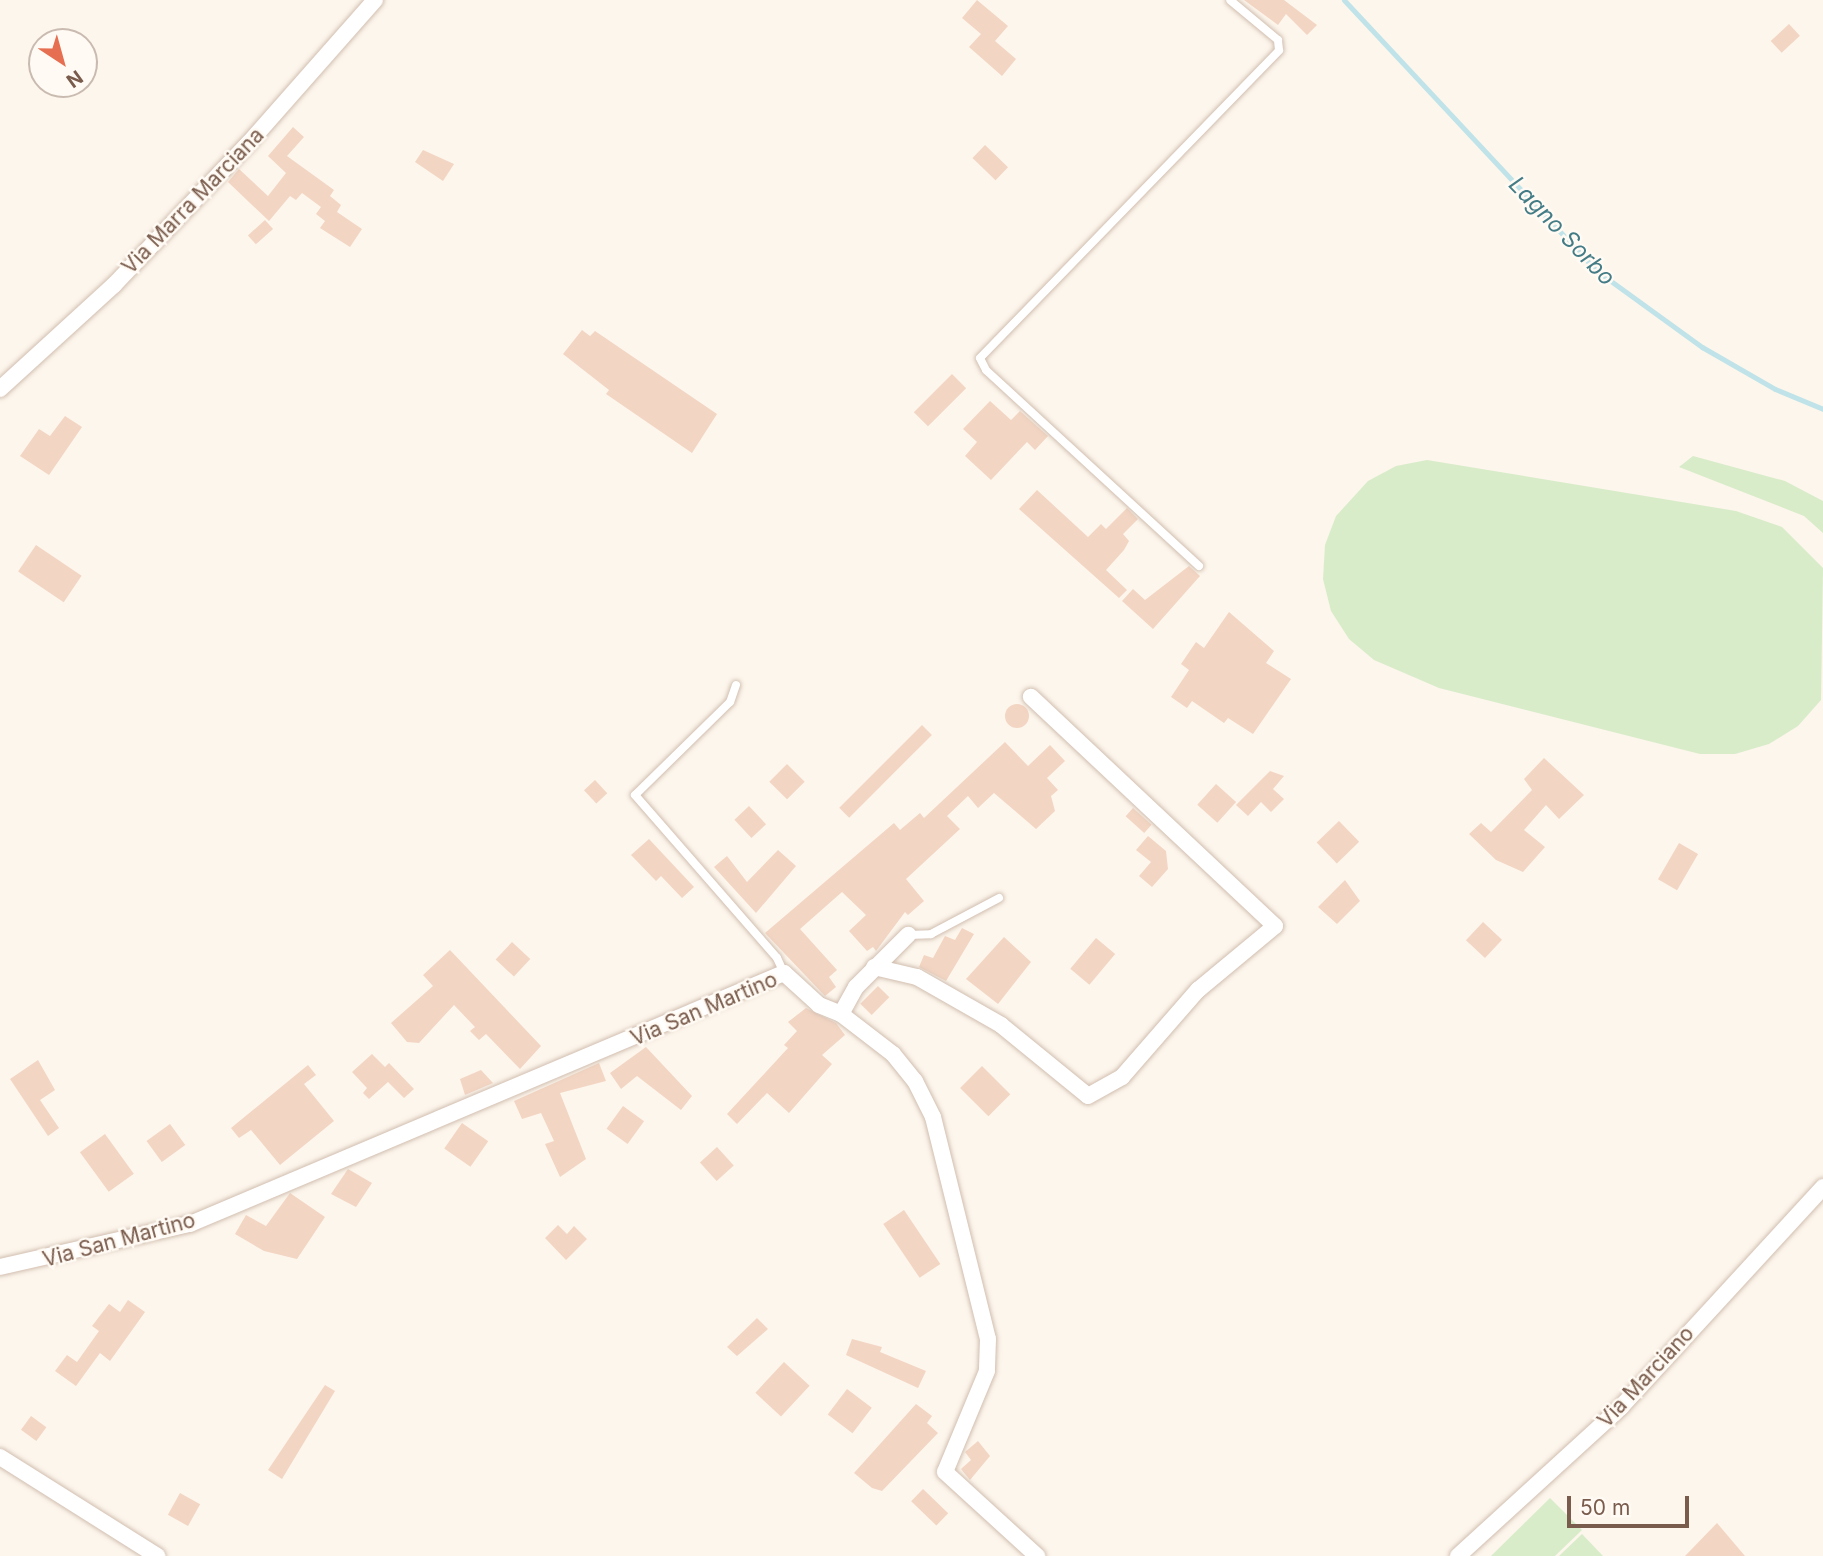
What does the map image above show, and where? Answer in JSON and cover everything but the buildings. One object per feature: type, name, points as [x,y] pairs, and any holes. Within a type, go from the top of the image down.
[{"type":"street","name":"Via Marra Marciana","points":[[0,389],[41,346],[114,285],[248,144],[375,0]]},
{"type":"street","points":[[874,967],[917,977],[1001,1025],[1088,1096],[1122,1077],[1198,990],[1275,926],[1031,697]]},
{"type":"street","points":[[841,1014],[874,967],[908,935]]},
{"type":"street","name":"Via San Martino","points":[[0,1267],[190,1224],[784,973],[819,1005],[841,1014],[893,1054],[915,1081],[940,1140],[977,1278],[988,1339],[987,1371],[944,1472],[1037,1556]]},
{"type":"street","name":"Via Marciano","points":[[1458,1556],[1621,1407],[1823,1187]]},
{"type":"street","points":[[0,1457],[157,1556]]},
{"type":"lane","points":[[1199,566],[986,370],[980,358],[1278,52],[1278,40],[1230,0]]},
{"type":"lane","points":[[736,685],[730,702],[635,795],[777,958],[784,973]]},
{"type":"lane","points":[[908,935],[931,934],[999,898]]},
{"type":"green space","points":[[1693,456],[1785,481],[1823,501],[1823,533],[1804,516],[1679,467]]},
{"type":"green space","points":[[1427,460],[1736,511],[1782,527],[1823,568],[1821,700],[1798,726],[1769,744],[1735,754],[1700,754],[1439,688],[1374,660],[1349,639],[1331,611],[1323,579],[1325,545],[1336,516],[1368,481],[1396,466]]},
{"type":"green space","points":[[1550,1498],[1582,1530],[1555,1556],[1491,1556]]},
{"type":"green space","points":[[1582,1534],[1603,1556],[1559,1556]]},
{"type":"waterway","name":"Lagno Sorbo","points":[[1344,0],[1597,271],[1702,347],[1775,389],[1823,409]]}]
